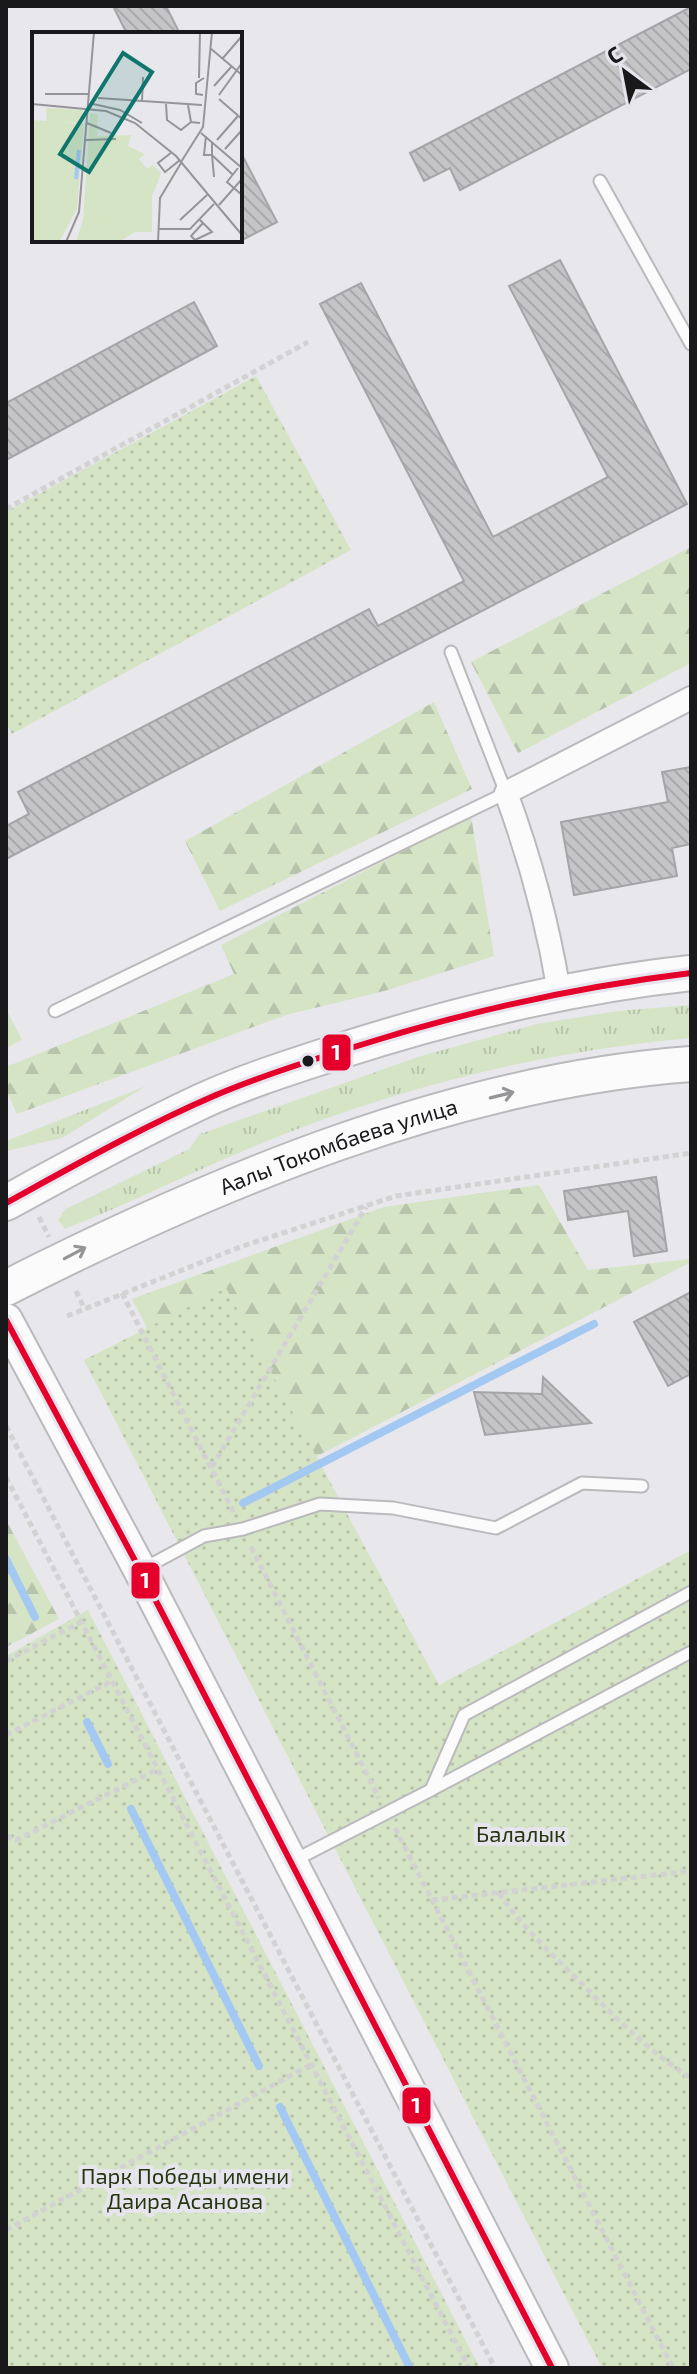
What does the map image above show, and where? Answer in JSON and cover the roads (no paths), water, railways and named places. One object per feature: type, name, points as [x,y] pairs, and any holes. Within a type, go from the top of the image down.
[{"type":"main road","points":[[6,1203],[202,1101],[293,1067],[411,1028],[559,992],[691,973]]},
{"type":"main road","name":"Аалы Токомбаева улица","points":[[6,1288],[95,1242],[331,1146],[432,1113],[577,1079],[691,1064]]},
{"type":"main road","points":[[6,1320],[140,1570],[552,2368]]},
{"type":"street","points":[[559,992],[529,857],[506,793],[691,698]]},
{"type":"lane","points":[[600,181],[691,344]]},
{"type":"lane","points":[[55,1011],[506,793],[451,652]]},
{"type":"lane","points":[[140,1570],[204,1536],[243,1529],[320,1504],[393,1508],[496,1528],[511,1523],[582,1483],[642,1486]]},
{"type":"lane","points":[[431,1790],[464,1715],[691,1592]]},
{"type":"lane","points":[[291,1862],[691,1652]]},
{"type":"waterway","points":[[243,1503],[594,1324]]},
{"type":"waterway","points":[[6,1559],[35,1617]]},
{"type":"waterway","points":[[87,1722],[108,1764]]},
{"type":"waterway","points":[[131,1809],[259,2066]]},
{"type":"waterway","points":[[280,2107],[410,2368]]},
{"type":"park label","name":"Балалык","points":[[521,1834]]},
{"type":"park label","name":"Парк Победы имени Даира Асанова","points":[[185,2188]]}]
